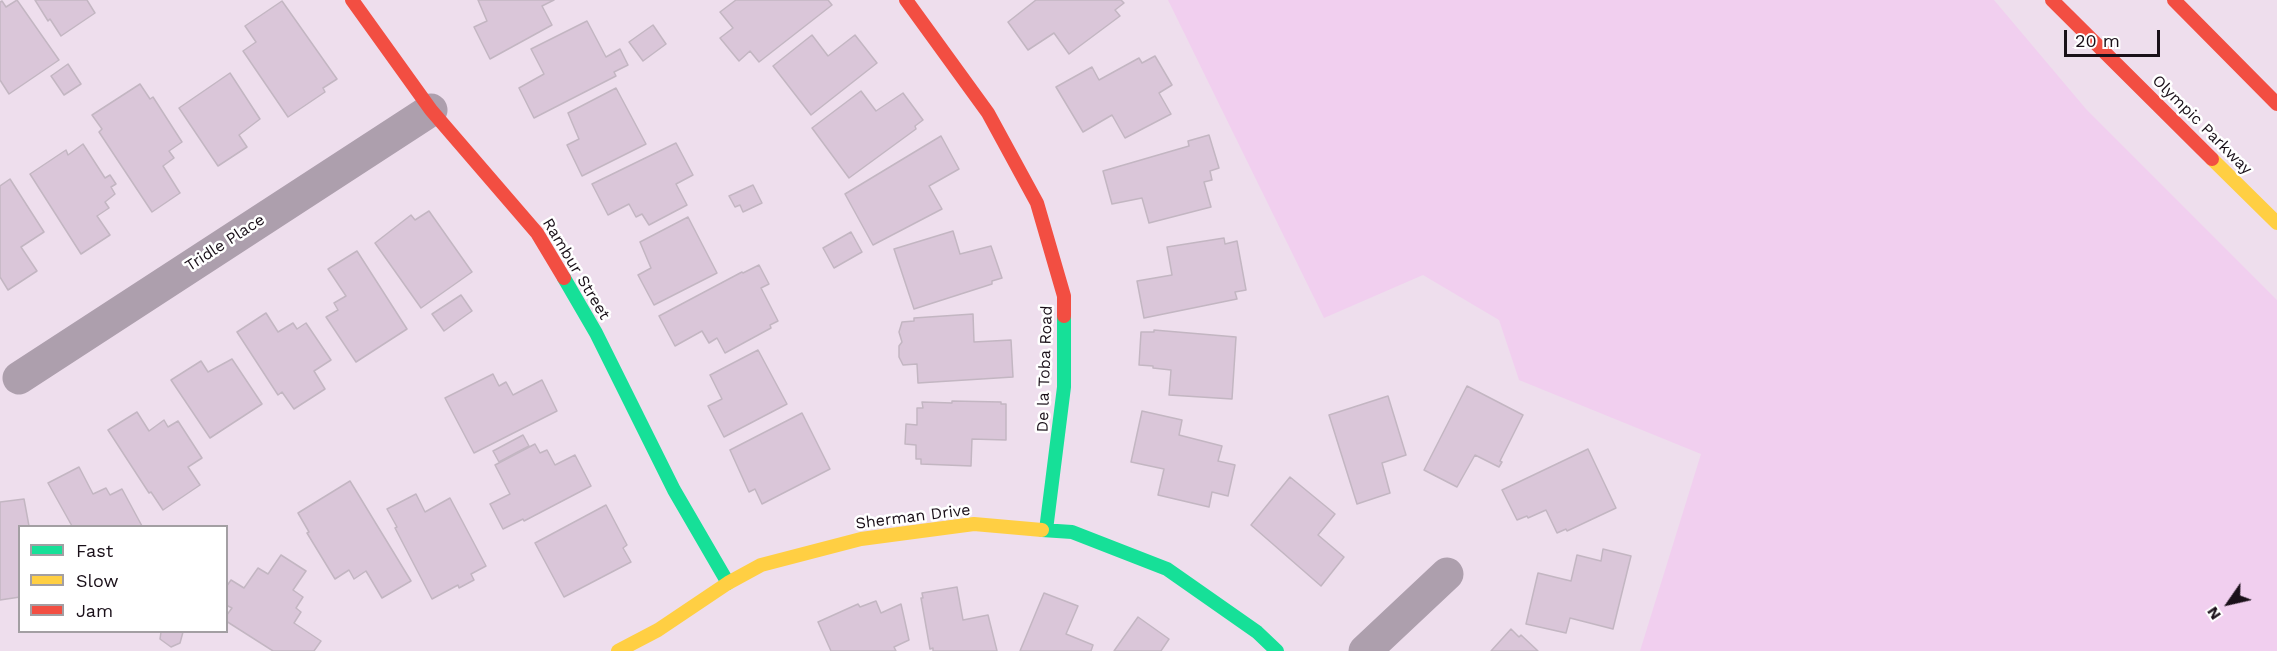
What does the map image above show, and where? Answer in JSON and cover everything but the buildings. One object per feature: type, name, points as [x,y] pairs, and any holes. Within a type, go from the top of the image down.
[{"type":"street","name":"Rambur Street","points":[[352,0],[431,110],[537,233],[596,333],[674,490],[728,583]]},
{"type":"street","name":"De la Toba Road","points":[[906,0],[988,112],[1037,202],[1064,296],[1064,387],[1046,530]]},
{"type":"street","name":"Olympic Parkway","points":[[2052,0],[2277,223]]},
{"type":"street","points":[[2174,0],[2277,104]]},
{"type":"street","name":"Tridle Place","points":[[19,378],[431,110]]},
{"type":"street","name":"Sherman Drive","points":[[618,651],[658,630],[728,583],[761,565],[861,539],[974,524],[1072,532],[1167,569],[1257,632],[1277,651]]},
{"type":"street","points":[[1365,651],[1447,574]]},
{"type":"shaded area","points":[[1168,0],[1994,0],[2086,109],[2277,300],[2277,651],[1640,651],[1701,454],[1519,380],[1499,320],[1423,275],[1324,318]]},
{"type":"traffic: fast","points":[[564,278],[596,333],[674,490],[728,583]]},
{"type":"traffic: fast","points":[[1046,530],[1064,387],[1064,316]]},
{"type":"traffic: fast","points":[[1042,530],[1072,532],[1167,569],[1257,632],[1277,651]]},
{"type":"traffic: slow","points":[[2212,159],[2277,223]]},
{"type":"traffic: slow","points":[[618,651],[658,630],[728,583],[761,565],[861,539],[974,524],[1042,530]]},
{"type":"traffic: jam","points":[[352,0],[431,110],[537,233],[564,278]]},
{"type":"traffic: jam","points":[[906,0],[988,113],[1037,203],[1064,296],[1064,316]]},
{"type":"traffic: jam","points":[[2052,0],[2212,159]]},
{"type":"traffic: jam","points":[[2174,0],[2277,104]]}]
